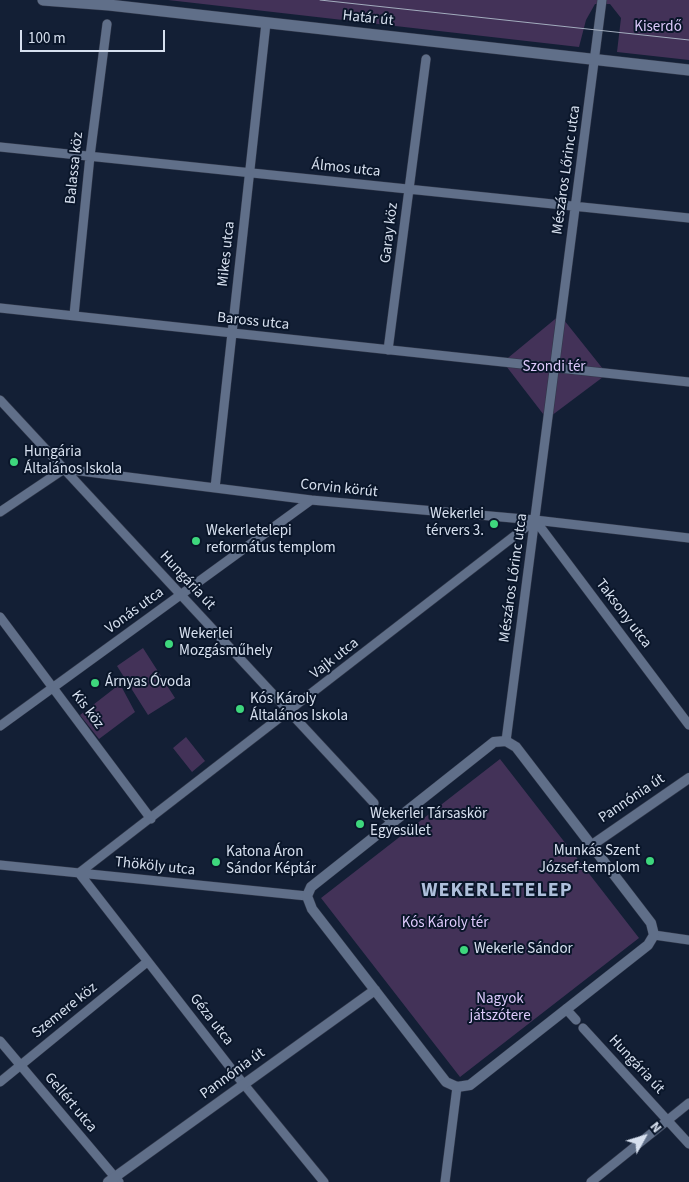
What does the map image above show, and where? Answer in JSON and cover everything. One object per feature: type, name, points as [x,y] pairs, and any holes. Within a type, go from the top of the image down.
[{"type":"main road","name":"Határ út","points":[[43,0],[109,5],[689,70]]},
{"type":"street","name":"Mészáros Lőrinc utca","points":[[506,741],[602,0]]},
{"type":"street","name":"Mikes utca","points":[[215,488],[266,23]]},
{"type":"street","name":"Balassa köz","points":[[74,315],[90,156],[107,24]]},
{"type":"street","name":"Garay köz","points":[[388,350],[426,59]]},
{"type":"street","name":"Álmos utca","points":[[0,147],[689,218]]},
{"type":"street","name":"Baross utca","points":[[0,308],[554,368]]},
{"type":"street","points":[[554,368],[689,382]]},
{"type":"street","name":"Hungária út","points":[[0,400],[374,803]]},
{"type":"street","points":[[0,512],[64,469]]},
{"type":"street","name":"Corvin körút","points":[[64,469],[311,500],[535,520],[689,538]]},
{"type":"street","name":"Vonás utca","points":[[0,726],[311,500]]},
{"type":"street","name":"Vajk utca","points":[[79,873],[535,520]]},
{"type":"street","name":"Taksony utca","points":[[535,520],[689,725]]},
{"type":"street","name":"Kis köz","points":[[0,618],[151,819]]},
{"type":"street","points":[[506,741],[516,747],[592,845],[651,923],[654,935],[648,945],[470,1085],[457,1086],[446,1082],[312,908],[307,896],[311,887],[494,742],[506,741]]},
{"type":"street","name":"Pannónia út","points":[[592,845],[689,778]]},
{"type":"street","points":[[382,812],[393,823]]},
{"type":"street","name":"Thököly utca","points":[[0,865],[307,896]]},
{"type":"street","name":"Géza utca","points":[[79,873],[244,1085],[324,1182]]},
{"type":"street","points":[[654,935],[689,940]]},
{"type":"street","name":"Szemere köz","points":[[0,1082],[147,962]]},
{"type":"street","name":"Pannónia út","points":[[114,1181],[375,990]]},
{"type":"street","points":[[566,1010],[576,1020]]},
{"type":"street","name":"Hungária út","points":[[582,1028],[689,1144]]},
{"type":"street","name":"Gellért utca","points":[[0,1041],[114,1181]]},
{"type":"street","points":[[445,1182],[457,1086]]},
{"type":"street","points":[[591,1182],[689,1103]]},
{"type":"green space","name":"Kiserdő","points":[[168,0],[689,0],[689,60],[617,52],[621,18],[610,4],[595,4],[586,20],[579,47]]},
{"type":"green space","name":"Szondi tér","points":[[560,315],[607,374],[547,419],[503,362]]},
{"type":"green space","points":[[143,648],[175,698],[148,715],[117,666]]},
{"type":"green space","points":[[120,684],[135,712],[99,739],[80,715]]},
{"type":"green space","points":[[186,737],[205,761],[192,772],[173,748]]},
{"type":"green space","name":"Kós Károly tér","points":[[500,759],[639,938],[460,1077],[321,898]]},
{"type":"tram line","points":[[320,0],[689,40]]},
{"type":"place","name":"Hungária Általános Iskola","points":[[14,462]]},
{"type":"place","name":"Wekerlei térvers 3.","points":[[494,524]]},
{"type":"place","name":"Wekerletelepi református templom","points":[[196,541]]},
{"type":"place","name":"Wekerlei Mozgásműhely","points":[[169,644]]},
{"type":"place","name":"Árnyas Óvoda","points":[[95,683]]},
{"type":"place","name":"Kós Károly Általános Iskola","points":[[240,709]]},
{"type":"place","name":"Wekerlei Társaskör Egyesület","points":[[360,824]]},
{"type":"place","name":"Munkás Szent József-templom","points":[[650,861]]},
{"type":"place","name":"Katona Áron Sándor Képtár","points":[[216,862]]},
{"type":"place","name":"Wekerle Sándor","points":[[464,950]]},
{"type":"district","name":"WEKERLETELEP","points":[[497,892]]},
{"type":"park label","name":"Nagyok játszótere","points":[[500,1008]]}]
